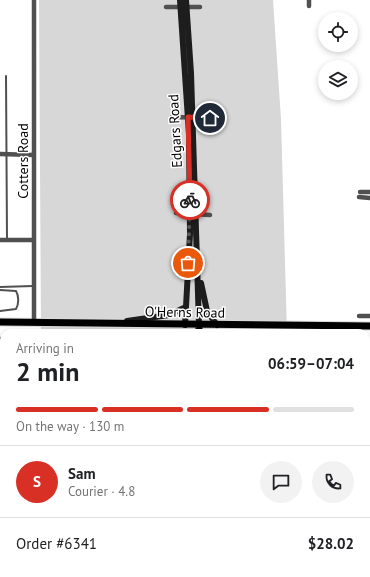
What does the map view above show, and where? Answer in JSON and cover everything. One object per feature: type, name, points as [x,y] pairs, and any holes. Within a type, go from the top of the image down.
[{"type":"main road","name":"Edgars Road","points":[[186,0],[183,5],[190,117],[193,214],[198,270],[199,329]]},
{"type":"main road","name":"Edgars Road","points":[[185,329],[193,214]]},
{"type":"main road","points":[[198,270],[207,311],[217,325]]},
{"type":"main road","points":[[114,323],[169,315],[186,307]]},
{"type":"main road","name":"O'Herns Road","points":[[0,322],[370,326]]},
{"type":"street","name":"Cotters Road","points":[[34,0],[34,322]]},
{"type":"street","points":[[309,0],[309,6]]},
{"type":"street","points":[[166,7],[183,5],[200,7]]},
{"type":"street","points":[[172,117],[210,118]]},
{"type":"street","points":[[0,155],[34,155]]},
{"type":"street","points":[[360,192],[370,192]]},
{"type":"street","points":[[360,197],[370,198]]},
{"type":"street","points":[[176,213],[210,215]]},
{"type":"street","points":[[0,240],[34,240]]},
{"type":"street","points":[[359,316],[370,316]]},
{"type":"lane","points":[[6,76],[7,240]]},
{"type":"lane","points":[[0,287],[34,286]]},
{"type":"lane","points":[[0,290],[16,291],[18,296],[18,306],[16,310],[0,311]]},
{"type":"shaded area","points":[[39,0],[273,0],[281,119],[287,329],[41,329]]},
{"type":"way so far","points":[[188,263],[190,200]]},
{"type":"route","points":[[190,200],[188,117],[210,118]]}]
